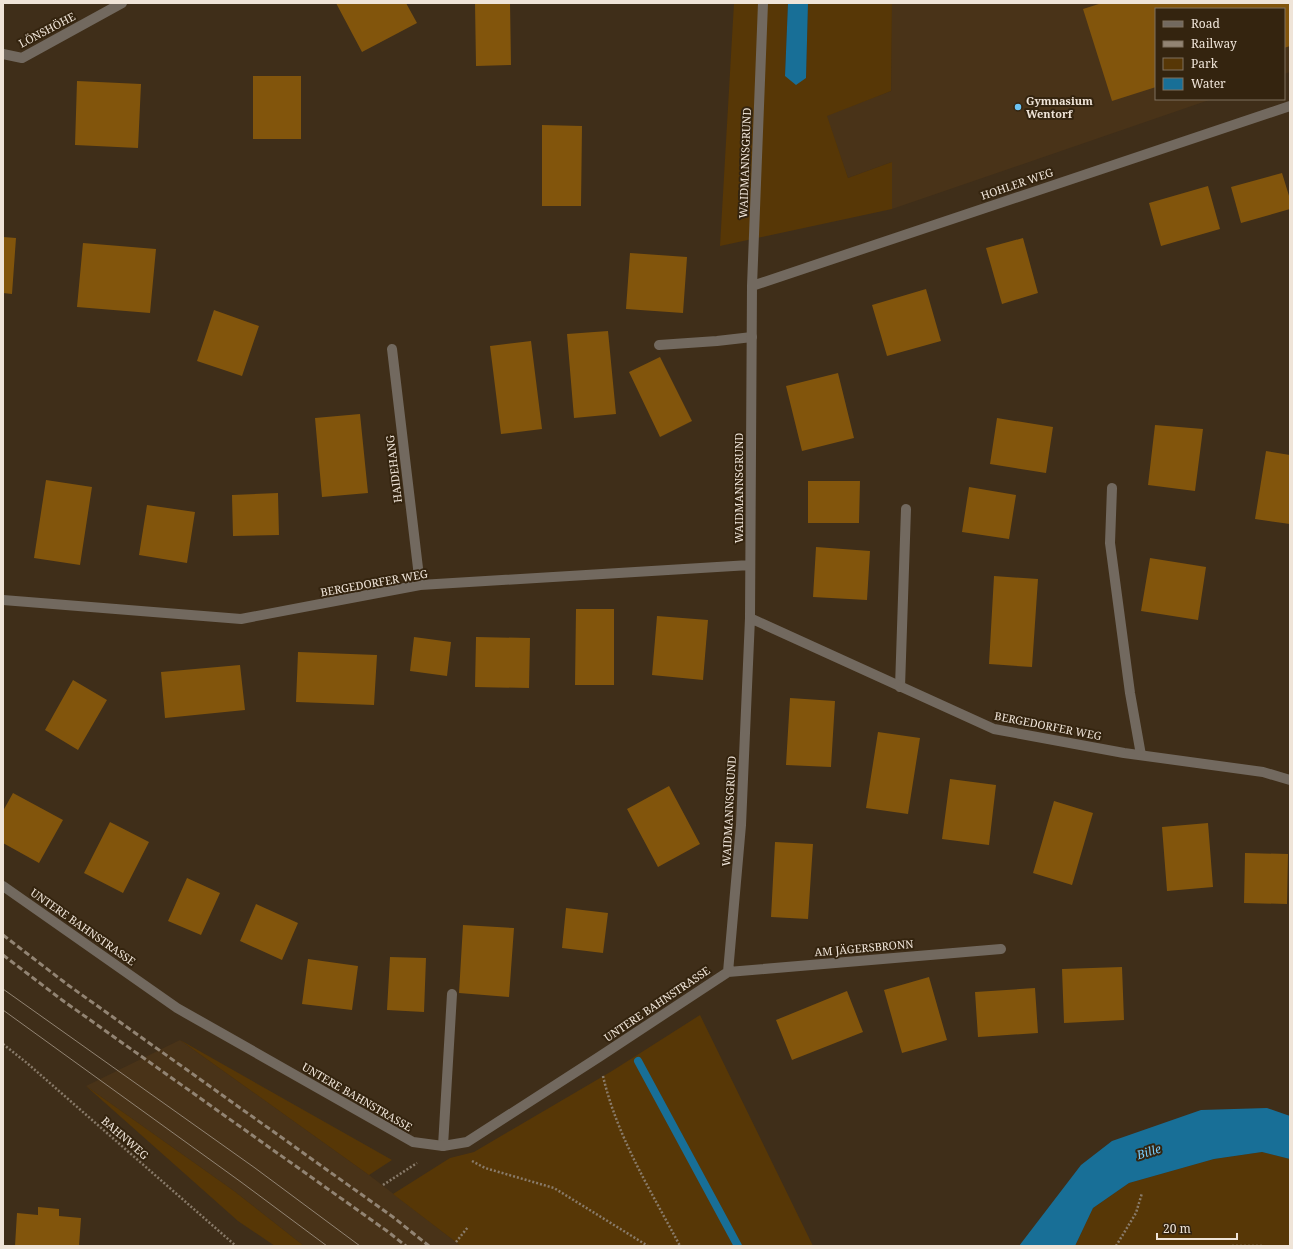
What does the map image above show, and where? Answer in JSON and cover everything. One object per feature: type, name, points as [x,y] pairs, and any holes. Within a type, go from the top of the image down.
[{"type":"street","name":"LÖNSHÖHE","points":[[3,54],[22,58],[122,3]]},
{"type":"street","name":"WAIDMANNSGRUND","points":[[728,972],[741,825],[750,618],[752,286],[763,3]]},
{"type":"street","name":"HOHLER WEG","points":[[752,286],[1290,106]]},
{"type":"street","points":[[659,345],[752,337]]},
{"type":"street","name":"HAIDEHANG","points":[[392,349],[420,585]]},
{"type":"street","points":[[1112,488],[1110,542],[1130,694],[1141,755]]},
{"type":"street","points":[[900,686],[906,509]]},
{"type":"street","name":"BERGEDORFER WEG","points":[[3,600],[241,619],[420,585],[750,565]]},
{"type":"street","name":"BERGEDORFER WEG","points":[[750,618],[994,729],[1141,755],[1263,772],[1290,780]]},
{"type":"street","name":"UNTERE BAHNSTRASSE","points":[[3,886],[177,1008],[412,1142],[443,1146],[467,1142],[728,972]]},
{"type":"street","name":"AM JÄGERSBRONN","points":[[728,972],[1001,949]]},
{"type":"street","points":[[443,1146],[452,994]]},
{"type":"path","name":"BAHNWEG","points":[[3,1044],[27,1062],[236,1246]]},
{"type":"path","points":[[599,1057],[609,1099],[634,1158],[680,1246]]},
{"type":"path","points":[[382,1185],[443,1146]]},
{"type":"path","points":[[471,1160],[485,1168],[554,1188],[648,1246]]},
{"type":"path","points":[[1116,1246],[1136,1212],[1142,1192]]},
{"type":"path","points":[[456,1242],[468,1227]]},
{"type":"path","points":[[1232,1246],[1262,1246]]},
{"type":"shaded area","name":"Gymnasium Wentorf","points":[[892,3],[1290,3],[1290,72],[1285,74],[1285,8],[1155,8],[1155,100],[1209,100],[892,209],[892,162],[848,178],[826,115],[891,91]]},
{"type":"shaded area","points":[[180,1040],[369,1175],[461,1246],[304,1246],[234,1191],[86,1086]]},
{"type":"green space","points":[[734,3],[788,3],[785,76],[806,78],[808,3],[892,3],[891,91],[827,116],[848,178],[892,162],[892,209],[720,246]]},
{"type":"green space","points":[[700,1015],[813,1246],[461,1246],[393,1194],[450,1158],[474,1152],[612,1071]]},
{"type":"green space","points":[[180,1040],[392,1160],[369,1175]]},
{"type":"green space","points":[[86,1086],[234,1191],[304,1246],[275,1246],[238,1221]]},
{"type":"green space","points":[[1262,1152],[1290,1159],[1290,1246],[1075,1246],[1093,1208],[1129,1183],[1214,1159]]},
{"type":"water","points":[[788,3],[808,3],[806,78],[796,85],[785,76]]},
{"type":"water","name":"Bille","points":[[1267,1108],[1290,1116],[1290,1159],[1262,1152],[1214,1159],[1129,1183],[1093,1208],[1075,1246],[1019,1246],[1081,1165],[1112,1141],[1201,1110]]},
{"type":"building","points":[[336,3],[406,3],[417,23],[362,52]]},
{"type":"building","points":[[475,3],[510,3],[511,65],[476,66]]},
{"type":"building","name":"Gymnasium Wentorf","points":[[1102,3],[1290,3],[1290,46],[1285,48],[1285,8],[1155,8],[1155,87],[1112,101],[1083,9]]},
{"type":"building","points":[[253,76],[301,76],[301,139],[253,139]]},
{"type":"building","points":[[77,81],[141,84],[138,148],[75,145]]},
{"type":"building","points":[[542,125],[582,126],[581,206],[542,206]]},
{"type":"building","points":[[1282,173],[1290,199],[1290,209],[1241,223],[1231,187]]},
{"type":"building","points":[[1208,186],[1220,229],[1161,246],[1149,203]]},
{"type":"building","points":[[3,237],[16,238],[12,294],[3,293]]},
{"type":"building","points":[[1023,238],[1038,293],[1002,304],[986,248]]},
{"type":"building","points":[[83,243],[156,249],[150,313],[77,307]]},
{"type":"building","points":[[630,253],[687,257],[683,313],[626,309]]},
{"type":"building","points":[[926,289],[941,341],[887,356],[872,305]]},
{"type":"building","points":[[214,310],[259,326],[242,376],[197,361]]},
{"type":"building","points":[[608,331],[616,414],[574,418],[567,334]]},
{"type":"building","points":[[531,341],[542,429],[501,434],[490,346]]},
{"type":"building","points":[[660,357],[692,421],[660,437],[629,372]]},
{"type":"building","points":[[838,373],[854,438],[802,451],[786,386]]},
{"type":"building","points":[[360,414],[368,493],[322,497],[315,418]]},
{"type":"building","points":[[997,418],[1053,427],[1046,473],[990,464]]},
{"type":"building","points":[[1155,425],[1203,429],[1195,491],[1148,485]]},
{"type":"building","points":[[1266,451],[1290,455],[1290,524],[1255,519]]},
{"type":"building","points":[[46,480],[92,487],[80,565],[34,558]]},
{"type":"building","points":[[808,481],[860,481],[859,523],[808,523]]},
{"type":"building","points":[[969,487],[1016,495],[1009,539],[962,532]]},
{"type":"building","points":[[278,493],[279,535],[233,536],[232,495]]},
{"type":"building","points":[[147,505],[195,512],[187,563],[139,555]]},
{"type":"building","points":[[816,547],[870,551],[867,600],[813,597]]},
{"type":"building","points":[[1150,558],[1206,567],[1198,620],[1141,611]]},
{"type":"building","points":[[994,576],[1038,579],[1032,667],[989,664]]},
{"type":"building","points":[[576,609],[614,609],[614,685],[575,685]]},
{"type":"building","points":[[657,616],[708,620],[703,680],[652,675]]},
{"type":"building","points":[[414,637],[451,642],[447,676],[410,671]]},
{"type":"building","points":[[476,637],[530,638],[529,688],[475,687]]},
{"type":"building","points":[[298,652],[377,655],[374,705],[296,702]]},
{"type":"building","points":[[240,665],[245,710],[165,718],[161,672]]},
{"type":"building","points":[[73,680],[107,700],[78,750],[45,730]]},
{"type":"building","points":[[790,698],[835,701],[831,767],[786,765]]},
{"type":"building","points":[[878,732],[920,738],[908,814],[866,808]]},
{"type":"building","points":[[950,779],[996,785],[989,845],[942,839]]},
{"type":"building","points":[[669,786],[700,844],[658,867],[627,809]]},
{"type":"building","points":[[13,793],[63,820],[39,863],[3,843],[3,811]]},
{"type":"building","points":[[1054,801],[1093,813],[1072,885],[1033,873]]},
{"type":"building","points":[[110,822],[149,842],[123,893],[84,873]]},
{"type":"building","points":[[1208,823],[1213,887],[1167,891],[1162,827]]},
{"type":"building","points":[[775,842],[813,844],[808,919],[771,917]]},
{"type":"building","points":[[1245,853],[1288,854],[1287,904],[1244,903]]},
{"type":"building","points":[[187,878],[220,893],[201,935],[168,921]]},
{"type":"building","points":[[256,904],[298,923],[282,960],[240,941]]},
{"type":"building","points":[[566,908],[608,913],[603,953],[562,948]]},
{"type":"building","points":[[463,925],[514,928],[509,997],[459,993]]},
{"type":"building","points":[[390,957],[426,958],[424,1012],[387,1010]]},
{"type":"building","points":[[308,959],[358,966],[352,1010],[302,1004]]},
{"type":"building","points":[[1122,967],[1124,1020],[1064,1023],[1062,969]]},
{"type":"building","points":[[929,977],[947,1040],[902,1053],[884,990]]},
{"type":"building","points":[[1035,988],[1038,1033],[978,1037],[975,992]]},
{"type":"building","points":[[847,991],[863,1032],[792,1060],[776,1020]]},
{"type":"building","points":[[38,1207],[59,1209],[59,1216],[81,1218],[79,1246],[15,1246],[17,1213],[38,1215]]},
{"type":"waterway","points":[[638,1061],[738,1246]]},
{"type":"tram line","points":[[3,989],[255,1168],[360,1246]]},
{"type":"tram line","points":[[3,1010],[327,1246]]},
{"type":"railway","points":[[3,935],[68,985],[393,1217],[429,1246]]},
{"type":"railway","points":[[3,955],[62,1000],[406,1246]]},
{"type":"place","name":"Gymnasium Wentorf","points":[[1018,107]]}]
